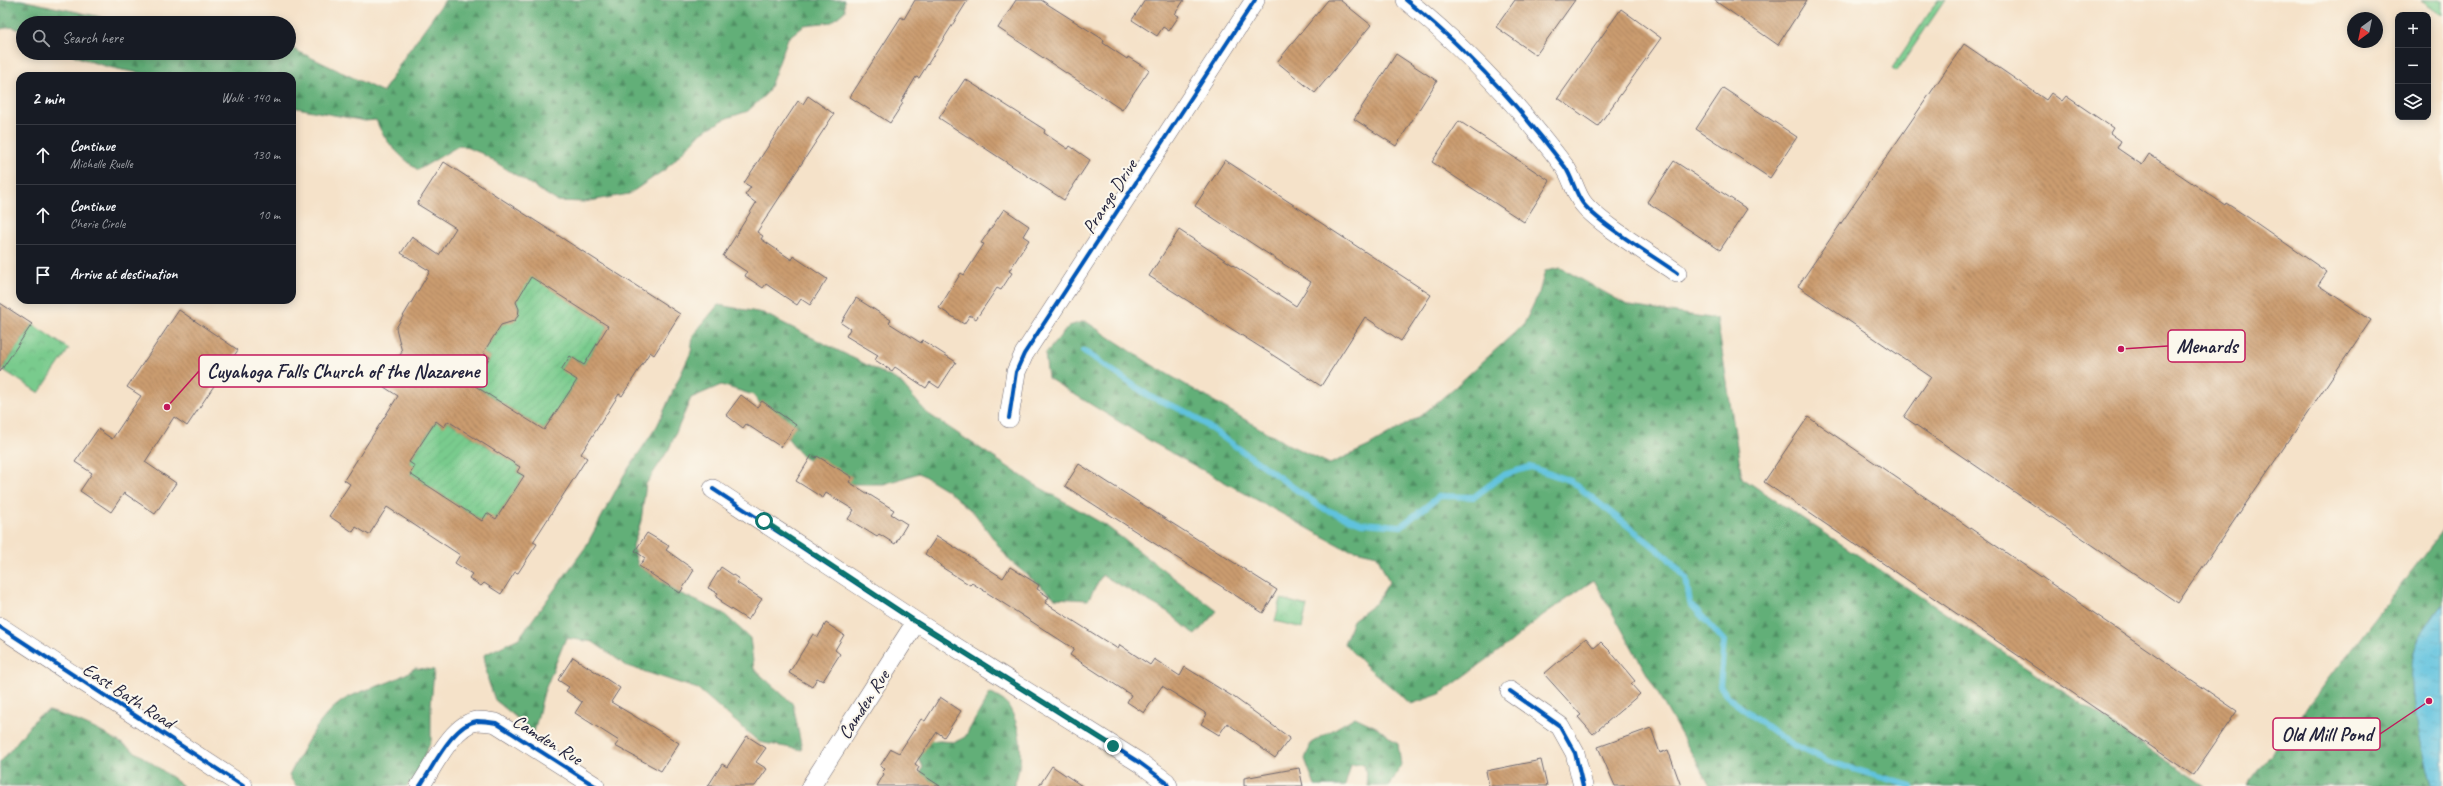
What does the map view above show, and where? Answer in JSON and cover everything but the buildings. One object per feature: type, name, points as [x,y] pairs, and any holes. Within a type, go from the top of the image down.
[{"type":"street","name":"Prange Drive","points":[[1009,418],[1016,372],[1024,354],[1255,0]]},
{"type":"street","points":[[1406,0],[1440,27],[1480,64],[1566,168],[1583,203],[1606,223],[1677,273]]},
{"type":"street","points":[[713,489],[916,622],[1140,763],[1166,782],[1168,786]]},
{"type":"street","name":"Camden Rue","points":[[811,786],[916,622]]},
{"type":"street","name":"East Bath Road","points":[[0,627],[243,786]]},
{"type":"street","points":[[1510,691],[1560,726],[1575,753],[1583,786]]},
{"type":"street","name":"Camden Rue","points":[[420,786],[448,743],[464,726],[477,721],[496,723],[595,786]]},
{"type":"green space","points":[[0,0],[21,0],[96,16],[16,16],[16,28],[13,27],[0,29]]},
{"type":"green space","points":[[445,0],[844,0],[845,11],[832,22],[804,25],[788,38],[768,92],[748,111],[727,118],[702,132],[667,168],[629,194],[584,202],[557,201],[481,153],[460,145],[418,170],[393,148],[376,120],[365,121],[296,108],[296,72],[137,72],[123,70],[87,60],[296,60],[296,50],[383,92],[405,56]]},
{"type":"green space","points":[[1938,0],[1945,0],[1897,71],[1892,68]]},
{"type":"green space","points":[[2421,0],[2443,0],[2443,15]]},
{"type":"green space","points":[[1561,268],[1629,306],[1717,319],[1742,478],[2205,786],[1710,786],[1594,580],[1543,615],[1507,645],[1440,694],[1411,704],[1365,665],[1344,644],[1353,620],[1376,603],[1389,582],[1377,555],[1342,547],[1152,442],[1048,378],[1045,354],[1069,326],[1085,321],[1152,365],[1285,443],[1330,464],[1369,446],[1422,415],[1454,388],[1524,324],[1539,293],[1545,271]]},
{"type":"green space","points":[[526,273],[608,326],[584,365],[570,356],[561,369],[577,380],[544,430],[472,384],[490,357],[483,353],[503,322],[514,321],[518,314],[519,310],[516,302]]},
{"type":"green space","points":[[718,305],[763,313],[899,381],[927,413],[1032,483],[1105,525],[1217,611],[1195,635],[1168,612],[1102,575],[1088,600],[1055,598],[1010,561],[975,514],[947,490],[919,473],[884,484],[850,484],[803,457],[753,395],[721,385],[691,398],[669,449],[646,484],[641,521],[633,546],[638,565],[675,591],[723,613],[750,638],[754,669],[793,704],[802,750],[759,742],[698,689],[627,666],[593,642],[566,638],[544,692],[534,732],[495,700],[488,680],[484,655],[519,638],[585,548],[624,475],[657,426],[691,352],[693,335]]},
{"type":"green space","points":[[32,324],[69,349],[39,393],[2,369]]},
{"type":"green space","points":[[436,421],[444,426],[448,421],[520,467],[517,472],[524,476],[496,519],[482,521],[410,474],[409,462]]},
{"type":"green space","points":[[2443,530],[2443,603],[2418,639],[2418,727],[2432,786],[2247,786]]},
{"type":"green space","points":[[1281,599],[1307,606],[1302,628],[1275,621]]},
{"type":"green space","points":[[415,668],[434,670],[431,705],[431,741],[415,777],[407,786],[296,786],[289,776],[313,733],[328,713],[347,698],[389,682]]},
{"type":"green space","points":[[990,693],[1008,705],[1017,724],[1020,755],[1014,786],[916,786],[923,767],[910,739],[955,742],[965,737]]},
{"type":"green space","points":[[49,711],[85,724],[119,742],[152,763],[183,786],[41,786],[37,784],[35,786],[0,786],[0,763],[37,717]]},
{"type":"green space","points":[[1355,717],[1378,728],[1398,744],[1401,765],[1390,786],[1368,786],[1364,764],[1351,765],[1345,786],[1315,786],[1305,759],[1311,743]]},
{"type":"water","points":[[2443,603],[2443,786],[2432,786],[2415,712],[2412,691],[2412,672],[2414,654],[2421,634]]},
{"type":"waterway","points":[[1084,351],[1149,396],[1189,413],[1322,508],[1361,523],[1401,526],[1440,496],[1474,497],[1503,475],[1530,467],[1571,481],[1667,557],[1686,578],[1690,603],[1724,641],[1720,686],[1730,699],[1789,743],[1830,762],[1911,786]]},
{"type":"cycle path","points":[[1009,418],[1016,372],[1024,354],[1255,0]]},
{"type":"cycle path","points":[[1406,0],[1450,38],[1510,100],[1565,167],[1582,202],[1589,210],[1600,220],[1677,273]]},
{"type":"cycle path","points":[[713,489],[916,622],[1140,763],[1166,782],[1168,786]]},
{"type":"cycle path","points":[[0,627],[243,786]]},
{"type":"cycle path","points":[[1510,691],[1560,726],[1575,753],[1583,786]]},
{"type":"cycle path","points":[[420,786],[437,758],[452,738],[468,724],[477,721],[496,723],[595,786]]},
{"type":"place","name":"Menards","points":[[2121,349]]},
{"type":"place","name":"Cuyahoga Falls Church of the Nazarene","points":[[167,407]]},
{"type":"place","name":"Old Mill Pond","points":[[2429,701]]},
{"type":"route","points":[[764,521],[916,622],[1113,746]]}]
